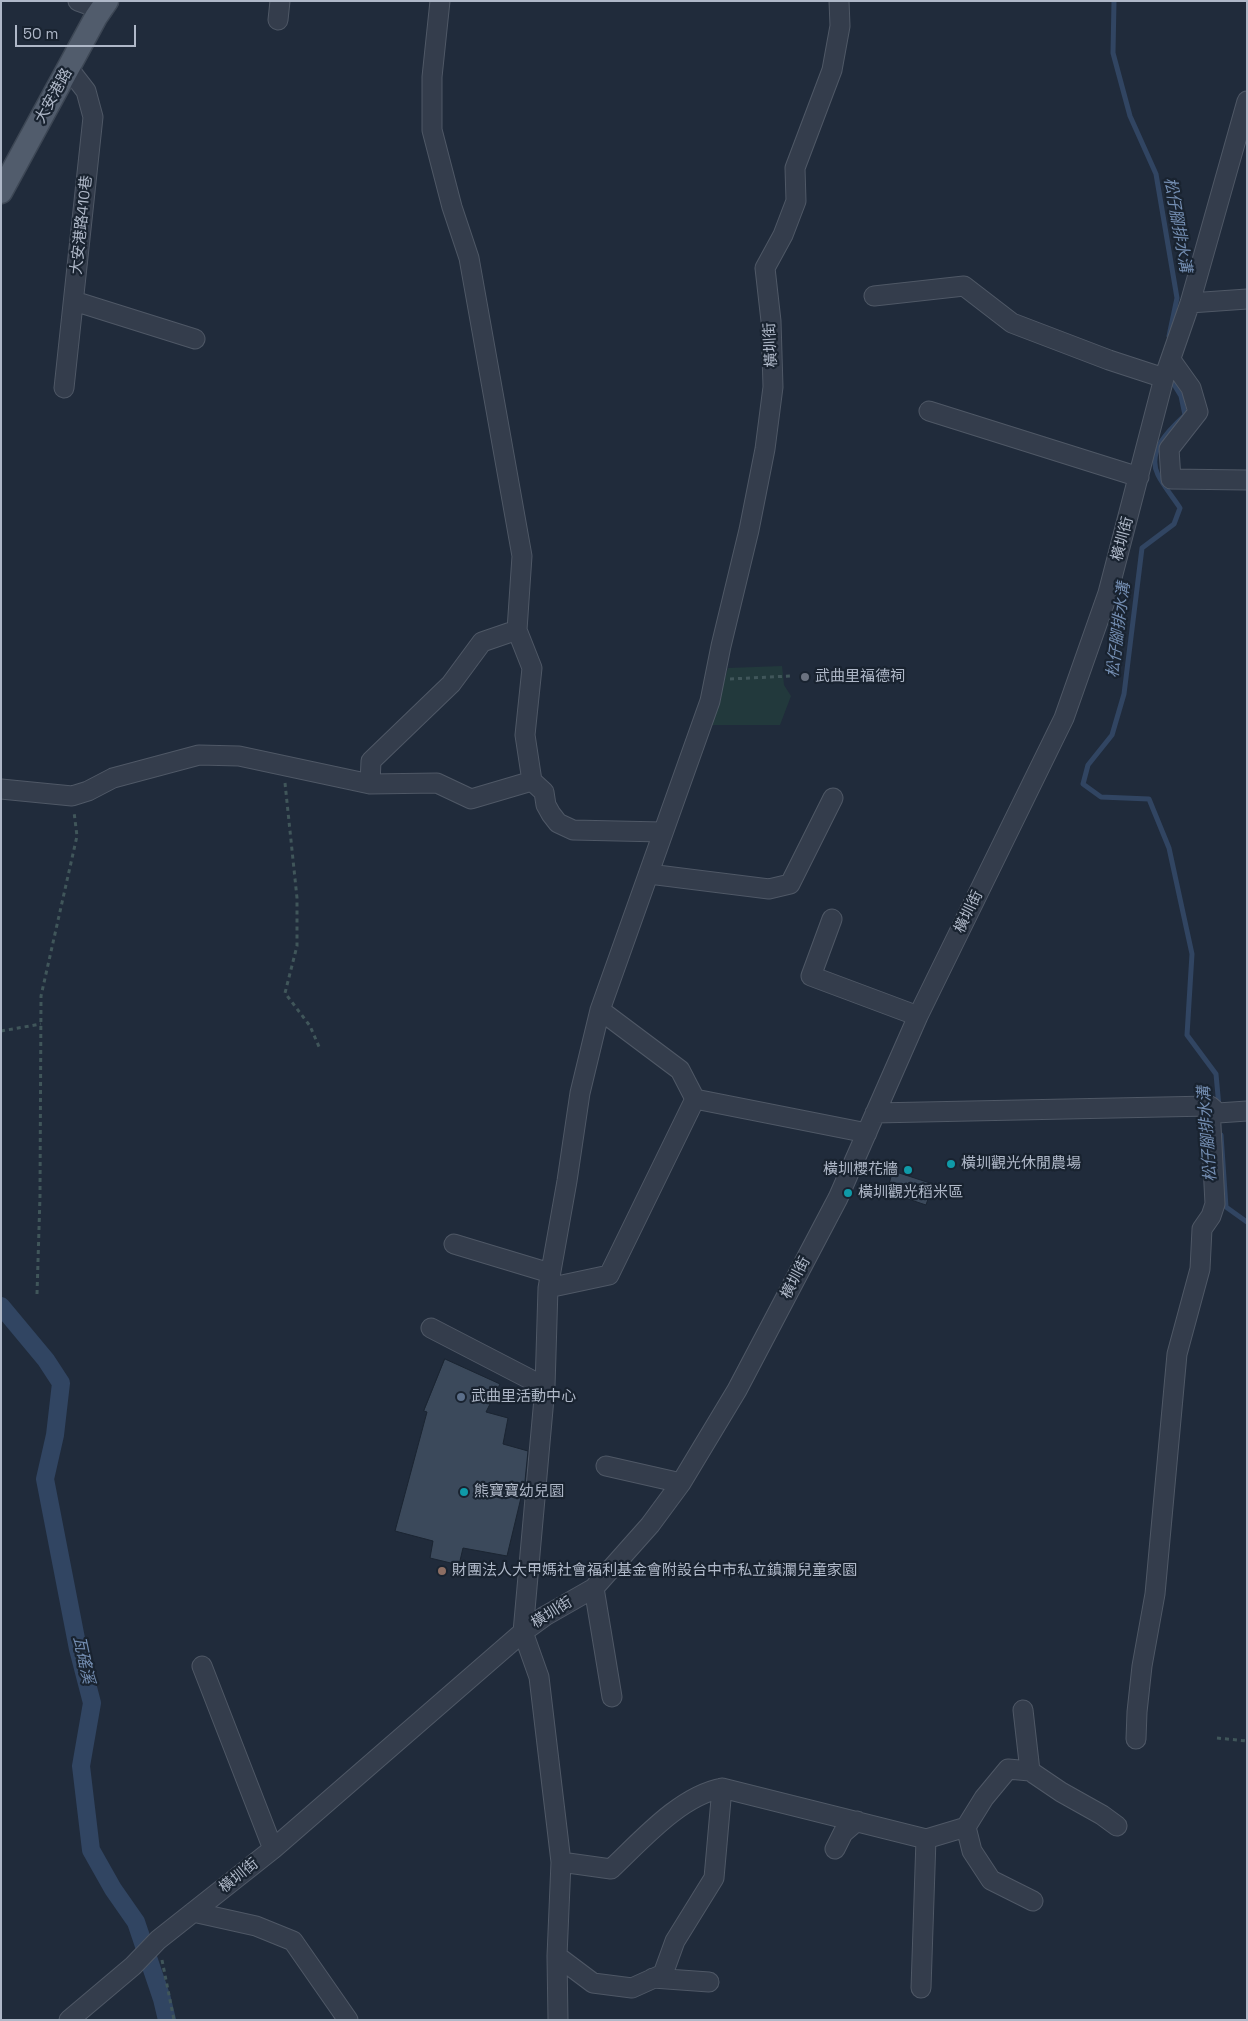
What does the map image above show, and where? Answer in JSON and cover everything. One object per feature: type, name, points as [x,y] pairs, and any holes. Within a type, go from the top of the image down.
[{"type":"main road","name":"大安港路","points":[[1,192],[96,17],[105,5]]},
{"type":"street","points":[[78,1],[105,5]]},
{"type":"street","points":[[278,20],[280,1]]},
{"type":"street","points":[[440,1],[432,77],[432,130],[449,198],[469,258],[522,556],[516,630],[532,668],[525,735],[532,781],[544,792],[546,805],[558,823],[573,830],[662,832]]},
{"type":"street","name":"橫圳街","points":[[558,2020],[561,1862],[539,1677],[523,1632],[545,1388],[549,1281],[580,1093],[600,1010],[710,701],[749,530],[765,449],[773,387],[771,321],[764,268],[782,234],[796,201],[795,168],[832,70],[840,26],[839,1]]},
{"type":"street","name":"大安港路410巷","points":[[64,388],[94,117],[86,91],[69,69]]},
{"type":"street","name":"橫圳街","points":[[69,2020],[133,1966],[158,1940],[273,1849],[523,1632],[544,1616],[594,1588],[650,1525],[681,1483],[738,1390],[838,1198],[918,1016],[1064,718],[1108,593],[1140,478],[1164,378],[1190,303],[1247,100]]},
{"type":"street","points":[[874,296],[964,286],[1012,323],[1109,360],[1164,378]]},
{"type":"street","points":[[1190,303],[1247,299]]},
{"type":"street","points":[[74,301],[195,339]]},
{"type":"street","points":[[1171,360],[1191,388],[1198,412],[1169,449],[1171,479],[1247,480]]},
{"type":"street","points":[[929,411],[1140,478]]},
{"type":"street","points":[[370,784],[371,761],[451,684],[482,642],[516,630]]},
{"type":"street","points":[[1,789],[72,796],[88,791],[113,778],[199,755],[239,756],[370,784],[437,783],[471,799],[532,781]]},
{"type":"street","points":[[649,874],[769,889],[790,884],[833,798]]},
{"type":"street","points":[[832,919],[811,976],[918,1016]]},
{"type":"street","points":[[600,1010],[680,1070],[695,1100]]},
{"type":"street","points":[[695,1100],[866,1133]]},
{"type":"street","points":[[454,1244],[549,1281],[609,1275],[695,1100]]},
{"type":"street","points":[[875,1113],[1226,1111],[1215,1204],[1211,1216],[1202,1229],[1200,1269],[1177,1354],[1155,1594],[1142,1666],[1136,1739]]},
{"type":"street","points":[[431,1328],[545,1388]]},
{"type":"street","points":[[606,1466],[681,1483]]},
{"type":"street","points":[[594,1588],[612,1697]]},
{"type":"street","points":[[202,1666],[273,1849]]},
{"type":"street","points":[[1024,1710],[1030,1771]]},
{"type":"street","points":[[561,1862],[611,1869],[670,1815],[707,1791],[722,1788],[926,1839],[966,1827],[984,1798],[1008,1769],[1030,1771],[1117,1826]]},
{"type":"street","points":[[558,1956],[593,1983],[632,1988],[663,1974],[675,1941],[714,1878],[722,1788]]},
{"type":"street","points":[[835,1849],[843,1833],[857,1821]]},
{"type":"street","points":[[966,1827],[972,1851],[991,1880],[1033,1901]]},
{"type":"street","points":[[921,1988],[926,1839]]},
{"type":"street","points":[[193,1912],[256,1926],[293,1941],[348,2020]]},
{"type":"street","points":[[653,1978],[709,1982]]},
{"type":"path","points":[[714,679],[790,676]]},
{"type":"path","points":[[284,765],[297,898],[296,946],[285,994],[310,1026],[320,1049]]},
{"type":"path","points":[[37,1294],[41,996],[76,836],[72,796]]},
{"type":"path","points":[[1,1031],[41,1024]]},
{"type":"path","points":[[1217,1738],[1247,1741]]},
{"type":"path","points":[[158,1940],[174,2020]]},
{"type":"green space","points":[[782,666],[784,685],[791,696],[780,725],[711,725],[728,668]]},
{"type":"building","points":[[893,1171],[933,1184],[926,1205],[887,1192]]},
{"type":"building","name":"熊寶寶幼兒園","points":[[445,1359],[500,1384],[486,1412],[508,1418],[503,1444],[528,1451],[525,1481],[507,1556],[463,1548],[459,1565],[430,1558],[433,1541],[395,1531],[427,1412],[424,1411]]},
{"type":"waterway","name":"松仔腳排水溝","points":[[1114,1],[1113,53],[1130,116],[1156,174],[1177,298],[1169,336]]},
{"type":"waterway","name":"松仔腳排水溝","points":[[1170,378],[1181,396],[1185,415],[1161,441],[1155,457],[1155,466],[1160,479],[1180,508],[1174,524],[1142,548],[1124,694],[1112,735],[1088,765],[1083,784],[1101,797],[1149,799],[1169,848],[1192,954],[1187,1035],[1216,1074],[1219,1107]]},
{"type":"waterway","name":"松仔腳排水溝","points":[[1221,1135],[1226,1207],[1247,1222]]},
{"type":"waterway","name":"瓦磘溪","points":[[1,1306],[46,1360],[61,1383],[55,1435],[45,1479],[78,1649],[92,1703],[81,1766],[91,1850],[113,1889],[136,1922],[162,1999],[167,2020]]},
{"type":"place","name":"武曲里福德祠","points":[[805,677]]},
{"type":"place","name":"橫圳觀光休閒農場","points":[[951,1164]]},
{"type":"place","name":"橫圳櫻花牆","points":[[908,1170]]},
{"type":"place","name":"橫圳觀光稻米區","points":[[848,1193]]},
{"type":"place","name":"武曲里活動中心","points":[[461,1397]]},
{"type":"place","name":"熊寶寶幼兒園","points":[[464,1492]]},
{"type":"place","name":"財團法人大甲媽社會福利基金會附設台中市私立鎮瀾兒童家園","points":[[442,1571]]}]
